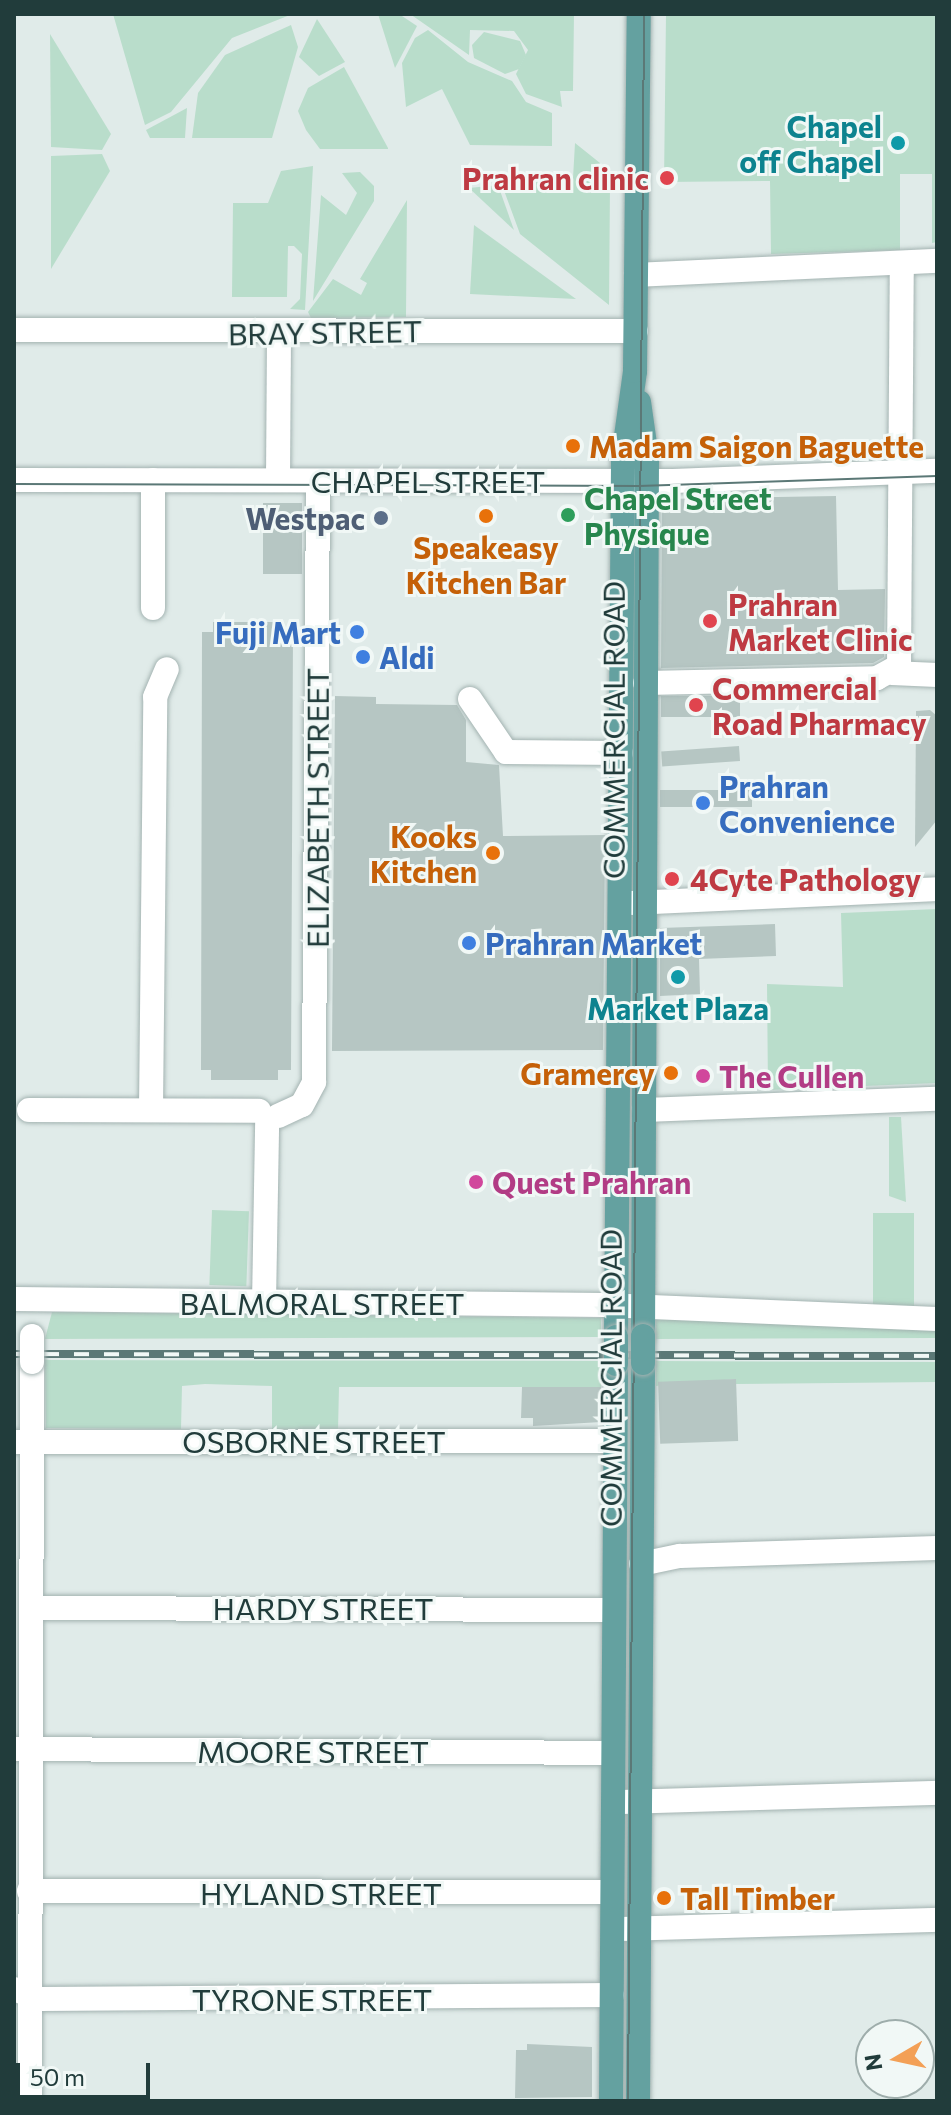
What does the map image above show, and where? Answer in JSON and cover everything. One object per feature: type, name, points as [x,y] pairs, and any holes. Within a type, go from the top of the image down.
[{"type":"main road","name":"COMMERCIAL ROAD","points":[[611,2101],[616,1337],[629,1309],[644,1110],[638,903],[645,683],[635,481],[639,14]]},
{"type":"main road","name":"COMMERCIAL ROAD","points":[[635,481],[621,753],[629,1309],[643,1336],[641,1564],[632,1802],[632,1929],[638,2101]]},
{"type":"street","points":[[636,275],[902,265],[918,270],[937,263]]},
{"type":"street","points":[[894,671],[903,652],[902,265]]},
{"type":"street","name":"BRAY STREET","points":[[14,330],[636,331]]},
{"type":"street","points":[[278,480],[279,331]]},
{"type":"street","name":"CHAPEL STREET","points":[[14,480],[635,481],[937,471]]},
{"type":"street","points":[[153,480],[153,608]]},
{"type":"street","name":"ELIZABETH STREET","points":[[268,1117],[302,1105],[314,1082],[318,481]]},
{"type":"street","points":[[151,1109],[155,697],[167,669]]},
{"type":"street","points":[[645,683],[894,671],[937,675]]},
{"type":"street","points":[[470,699],[506,752],[621,753]]},
{"type":"street","points":[[638,903],[937,889]]},
{"type":"street","points":[[644,1110],[937,1099]]},
{"type":"street","points":[[29,1110],[151,1109],[268,1117],[264,1303]]},
{"type":"street","points":[[23,1299],[32,1336],[23,1441],[31,1608],[22,1749],[29,1891],[23,1992],[30,2101]]},
{"type":"street","name":"BALMORAL STREET","points":[[23,1299],[629,1309],[937,1319]]},
{"type":"street","name":"OSBORNE STREET","points":[[23,1441],[615,1441]]},
{"type":"street","points":[[641,1564],[680,1556],[937,1548]]},
{"type":"street","name":"HARDY STREET","points":[[31,1608],[614,1610]]},
{"type":"street","name":"MOORE STREET","points":[[22,1749],[612,1753]]},
{"type":"street","points":[[632,1802],[937,1793]]},
{"type":"street","name":"HYLAND STREET","points":[[29,1891],[612,1892]]},
{"type":"street","points":[[632,1929],[937,1920]]},
{"type":"street","name":"TYRONE STREET","points":[[23,1992],[566,2000],[612,1995]]},
{"type":"green space","points":[[113,14],[290,15],[232,38],[171,112],[145,125]]},
{"type":"green space","points":[[378,14],[399,14],[417,26],[395,68]]},
{"type":"green space","points":[[410,14],[574,14],[573,91],[560,91],[562,107],[526,94],[516,74],[528,50],[514,31],[470,30],[469,55]]},
{"type":"green space","points":[[666,14],[937,14],[937,242],[932,243],[932,174],[900,174],[900,250],[771,254],[770,181],[664,182]]},
{"type":"green space","points":[[317,19],[345,62],[319,76],[299,57]]},
{"type":"green space","points":[[291,25],[298,47],[272,138],[192,138],[198,93],[225,55]]},
{"type":"green space","points":[[428,30],[468,62],[512,81],[526,102],[552,113],[552,146],[470,145],[442,89],[406,107],[402,63],[415,38]]},
{"type":"green space","points":[[484,32],[520,41],[526,55],[519,69],[505,74],[474,58],[472,45]]},
{"type":"green space","points":[[50,34],[111,134],[102,150],[51,147]]},
{"type":"green space","points":[[344,67],[388,149],[320,149],[306,130],[298,111],[308,88]]},
{"type":"green space","points":[[187,108],[185,138],[150,138],[146,130]]},
{"type":"green space","points":[[575,143],[600,163],[610,185],[609,305],[520,234],[502,185],[573,178]]},
{"type":"green space","points":[[102,154],[110,171],[51,269],[51,156]]},
{"type":"green space","points":[[313,166],[305,310],[290,309],[300,299],[302,254],[294,246],[288,246],[287,297],[232,297],[233,203],[268,203],[281,171]]},
{"type":"green space","points":[[360,172],[374,186],[374,201],[313,301],[321,195],[346,215],[357,193],[342,173]]},
{"type":"green space","points":[[498,185],[514,230],[469,188]]},
{"type":"green space","points":[[407,200],[406,317],[311,318],[308,312],[333,279],[361,295],[367,283],[360,279]]},
{"type":"green space","points":[[474,225],[576,299],[470,294]]},
{"type":"green space","points":[[937,909],[937,1083],[768,1090],[767,984],[843,987],[841,913]]},
{"type":"green space","points":[[889,1117],[901,1117],[906,1202],[889,1196]]},
{"type":"green space","points":[[212,1210],[249,1211],[246,1286],[209,1285]]},
{"type":"green space","points":[[873,1213],[914,1213],[914,1308],[873,1308]]},
{"type":"green space","points":[[52,1312],[601,1318],[601,1337],[45,1339]]},
{"type":"green space","points":[[656,1319],[937,1326],[937,1338],[656,1339]]},
{"type":"green space","points":[[45,1360],[601,1361],[601,1387],[339,1387],[338,1430],[272,1429],[272,1386],[205,1384],[182,1386],[181,1429],[46,1428]]},
{"type":"green space","points":[[656,1361],[937,1362],[937,1382],[736,1384],[736,1379],[656,1386]]},
{"type":"building","points":[[836,496],[838,590],[885,589],[884,657],[873,663],[661,668],[662,499]]},
{"type":"building","points":[[263,503],[302,503],[302,574],[263,574]]},
{"type":"building","points":[[213,622],[282,622],[282,632],[293,632],[291,1070],[278,1070],[278,1080],[211,1080],[211,1070],[201,1070],[202,632],[213,632]]},
{"type":"building","name":"Prahran Market","points":[[335,696],[376,697],[376,704],[457,705],[466,720],[466,762],[499,765],[503,836],[605,835],[603,1050],[332,1051]]},
{"type":"building","name":"Commercial Road Pharmacy","points":[[661,696],[740,696],[740,717],[661,717]]},
{"type":"building","points":[[930,710],[937,716],[937,820],[915,847],[916,711]]},
{"type":"building","points":[[739,746],[740,761],[662,766],[661,751]]},
{"type":"building","name":"Prahran Convenience","points":[[660,790],[752,790],[752,807],[660,807]]},
{"type":"building","name":"Market Plaza","points":[[775,924],[776,956],[699,959],[700,994],[660,996],[660,928]]},
{"type":"building","points":[[736,1379],[738,1441],[660,1444],[658,1382]]},
{"type":"building","points":[[522,1387],[601,1387],[601,1422],[533,1426],[533,1418],[521,1418]]},
{"type":"building","points":[[527,2044],[592,2047],[592,2097],[515,2098],[516,2050],[527,2050]]},
{"type":"tram line","points":[[628,2101],[644,14]]},
{"type":"tram line","points":[[14,484],[639,486],[937,476]]},
{"type":"railway","points":[[14,1354],[937,1356]]},
{"type":"place","name":"Chapel off Chapel","points":[[898,143]]},
{"type":"place","name":"Prahran clinic","points":[[667,178]]},
{"type":"place","name":"Madam Saigon Baguette","points":[[573,446]]},
{"type":"place","name":"Chapel Street Physique","points":[[568,515]]},
{"type":"place","name":"Speakeasy Kitchen Bar","points":[[486,516]]},
{"type":"place","name":"Westpac","points":[[381,518]]},
{"type":"place","name":"Prahran Market Clinic","points":[[710,621]]},
{"type":"place","name":"Fuji Mart","points":[[357,632]]},
{"type":"place","name":"Aldi","points":[[363,657]]},
{"type":"place","name":"Commercial Road Pharmacy","points":[[696,705]]},
{"type":"place","name":"Prahran Convenience","points":[[703,803]]},
{"type":"place","name":"Kooks Kitchen","points":[[493,853]]},
{"type":"place","name":"4Cyte Pathology","points":[[672,879]]},
{"type":"place","name":"Prahran Market","points":[[469,943]]},
{"type":"place","name":"Market Plaza","points":[[678,977]]},
{"type":"place","name":"Gramercy","points":[[671,1073]]},
{"type":"place","name":"The Cullen","points":[[703,1076]]},
{"type":"place","name":"Quest Prahran","points":[[476,1182]]},
{"type":"place","name":"Tall Timber","points":[[664,1898]]}]
